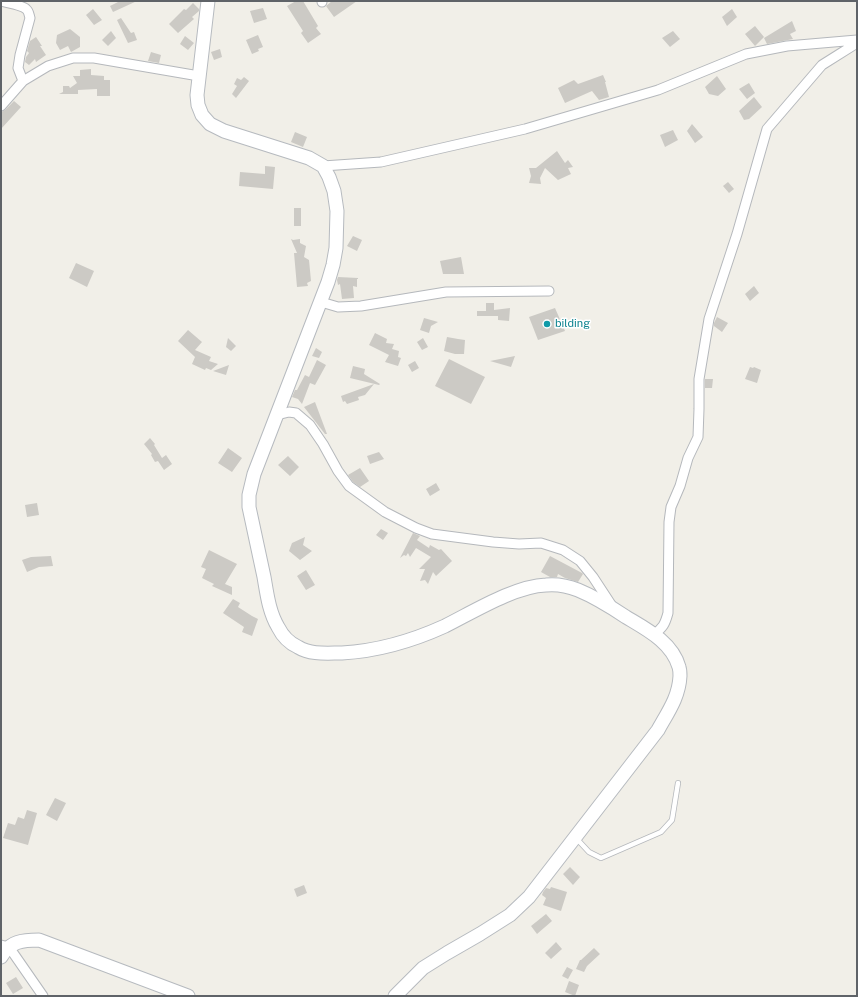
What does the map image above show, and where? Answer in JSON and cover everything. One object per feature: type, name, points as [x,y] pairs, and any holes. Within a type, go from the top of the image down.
[{"type":"street","points":[[1,1],[23,7],[29,13],[30,18],[18,68],[23,81]]},
{"type":"street","points":[[208,1],[197,95],[198,105],[202,115],[210,124],[224,131],[309,158],[323,166],[334,191],[337,211],[336,248],[333,265],[321,302],[254,474],[249,495],[249,507],[270,610],[278,627],[286,639],[298,648],[312,653],[360,652],[416,638],[514,592],[545,585],[560,585],[577,590],[614,609],[654,634],[673,653],[680,668],[679,686],[674,700],[658,730],[529,897],[510,915],[423,968],[395,996]]},
{"type":"street","points":[[323,166],[381,162],[525,129],[658,90],[746,54],[787,46],[857,40]]},
{"type":"street","points":[[654,634],[664,625],[668,613],[669,522],[671,507],[680,486],[688,458],[698,437],[699,379],[708,319],[737,234],[767,129],[822,65],[857,43]]},
{"type":"street","points":[[1,106],[23,81],[48,66],[73,58],[94,58],[199,76]]},
{"type":"street","points":[[321,302],[338,307],[361,306],[446,292],[549,291]]},
{"type":"street","points":[[277,415],[289,412],[296,413],[310,425],[349,486],[385,512],[416,528],[432,534],[493,542],[519,544],[541,543],[563,550],[580,561],[593,577],[614,609]]},
{"type":"street","points":[[5,946],[28,940],[39,940],[188,996]]},
{"type":"street","points":[[1,957],[5,946]]},
{"type":"street","points":[[5,946],[43,996]]},
{"type":"lane","points":[[575,837],[589,852],[601,858],[661,832],[672,820],[678,782]]},
{"type":"building","points":[[120,1],[137,1],[113,12],[110,6]]},
{"type":"building","points":[[296,1],[303,1],[318,26],[316,28],[321,34],[308,43],[301,33],[303,31],[287,6]]},
{"type":"building","points":[[332,1],[357,1],[334,17],[326,6]]},
{"type":"building","points":[[193,3],[199,11],[192,17],[194,19],[178,33],[169,24],[184,9],[186,10]]},
{"type":"building","points":[[263,8],[267,19],[254,23],[250,11]]},
{"type":"building","points":[[93,9],[102,20],[94,25],[86,15]]},
{"type":"building","points":[[732,9],[737,17],[727,26],[722,17]]},
{"type":"building","points":[[121,18],[131,33],[134,32],[137,40],[128,43],[117,20]]},
{"type":"building","points":[[792,21],[796,31],[790,34],[793,39],[767,44],[764,38]]},
{"type":"building","points":[[755,26],[764,37],[755,46],[745,34]]},
{"type":"building","points":[[70,29],[80,37],[80,47],[71,52],[68,46],[60,50],[56,43],[57,35]]},
{"type":"building","points":[[111,31],[116,38],[108,46],[102,40]]},
{"type":"building","points":[[673,31],[680,39],[670,47],[662,38]]},
{"type":"building","points":[[258,35],[263,47],[258,49],[259,51],[252,54],[246,40]]},
{"type":"building","points":[[185,36],[194,43],[188,50],[180,44]]},
{"type":"building","points":[[36,37],[46,55],[36,62],[35,59],[29,65],[25,62],[29,53],[27,51],[30,41]]},
{"type":"building","points":[[220,49],[222,57],[214,60],[211,52]]},
{"type":"building","points":[[151,52],[161,55],[159,63],[148,61]]},
{"type":"building","points":[[91,69],[91,75],[104,76],[104,80],[110,80],[110,96],[97,96],[97,89],[78,90],[78,94],[59,94],[63,92],[63,86],[69,86],[70,88],[77,83],[73,76],[80,76],[80,70]]},
{"type":"building","points":[[603,75],[609,97],[599,100],[592,91],[565,103],[558,88],[574,80],[578,84]]},
{"type":"building","points":[[717,76],[726,89],[718,96],[709,94],[705,87]]},
{"type":"building","points":[[244,77],[249,81],[236,98],[232,94],[237,86],[234,84],[237,78],[241,80]]},
{"type":"building","points":[[749,83],[755,93],[747,99],[739,89]]},
{"type":"building","points":[[754,97],[762,107],[749,119],[744,120],[739,111]]},
{"type":"building","points":[[14,101],[21,107],[1,129],[1,112]]},
{"type":"building","points":[[692,124],[703,137],[695,143],[687,131]]},
{"type":"building","points":[[673,130],[678,140],[665,147],[660,135]]},
{"type":"building","points":[[295,132],[307,137],[303,147],[291,142]]},
{"type":"building","points":[[557,151],[565,163],[568,160],[573,167],[568,168],[571,174],[558,180],[545,168],[540,178],[541,184],[529,183],[531,176],[529,168],[536,168]]},
{"type":"building","points":[[265,166],[275,167],[273,189],[239,186],[240,172],[265,174]]},
{"type":"building","points":[[728,182],[734,189],[729,193],[723,186]]},
{"type":"building","points":[[294,208],[301,208],[301,226],[294,226]]},
{"type":"building","points":[[353,236],[362,240],[357,251],[347,246]]},
{"type":"building","points":[[291,239],[300,239],[300,243],[306,246],[304,257],[309,260],[311,281],[307,283],[308,286],[297,287],[294,253],[297,253]]},
{"type":"building","points":[[461,257],[464,274],[443,274],[440,261]]},
{"type":"building","points":[[76,263],[94,271],[87,287],[69,278]]},
{"type":"building","points":[[338,277],[358,278],[357,287],[353,286],[354,298],[342,299],[340,284],[338,285],[337,280]]},
{"type":"building","points":[[754,286],[759,293],[750,301],[745,294]]},
{"type":"building","points":[[486,303],[494,303],[494,310],[510,308],[509,321],[498,320],[498,316],[477,316],[477,311],[486,311]]},
{"type":"building","name":"bilding","points":[[555,308],[565,331],[538,340],[529,317]]},
{"type":"building","points":[[717,317],[728,323],[722,332],[714,326]]},
{"type":"building","points":[[424,318],[438,322],[431,326],[429,333],[420,330]]},
{"type":"building","points":[[188,330],[202,342],[195,350],[211,357],[209,361],[218,364],[211,370],[206,368],[205,370],[192,364],[195,357],[178,341]]},
{"type":"building","points":[[375,333],[387,339],[386,343],[394,344],[392,349],[399,351],[398,357],[401,358],[398,366],[385,362],[389,355],[369,345]]},
{"type":"building","points":[[447,337],[465,340],[464,354],[455,354],[444,351]]},
{"type":"building","points":[[228,338],[236,346],[231,351],[226,347]]},
{"type":"building","points":[[423,338],[428,347],[422,350],[417,342]]},
{"type":"building","points":[[316,348],[322,352],[319,358],[312,356]]},
{"type":"building","points":[[515,356],[511,367],[490,361]]},
{"type":"building","points":[[449,359],[485,377],[471,404],[435,386]]},
{"type":"building","points":[[317,360],[326,365],[315,385],[310,383],[302,404],[298,399],[292,397],[305,375],[309,377]]},
{"type":"building","points":[[415,361],[419,368],[412,372],[408,365]]},
{"type":"building","points":[[229,365],[226,375],[213,371]]},
{"type":"building","points":[[353,366],[365,369],[364,374],[380,384],[350,378]]},
{"type":"building","points":[[750,367],[761,370],[757,383],[745,379]]},
{"type":"building","points":[[705,379],[713,379],[712,388],[705,388]]},
{"type":"building","points":[[374,384],[365,395],[358,397],[359,400],[347,404],[345,401],[343,402],[341,396]]},
{"type":"building","points":[[315,402],[327,434],[325,434],[304,407]]},
{"type":"building","points":[[150,438],[155,444],[154,445],[162,458],[166,455],[172,464],[164,470],[158,461],[155,462],[151,455],[152,454],[144,444]]},
{"type":"building","points":[[228,448],[242,458],[232,472],[218,463]]},
{"type":"building","points":[[379,452],[384,459],[370,464],[367,456]]},
{"type":"building","points":[[288,456],[299,467],[290,476],[278,465]]},
{"type":"building","points":[[360,468],[369,481],[360,487],[353,482],[348,475]]},
{"type":"building","points":[[436,483],[440,490],[430,496],[426,489]]},
{"type":"building","points":[[37,503],[39,515],[27,517],[25,505]]},
{"type":"building","points":[[381,529],[388,533],[383,540],[376,535]]},
{"type":"building","points":[[413,533],[420,536],[417,540],[429,548],[430,545],[439,550],[441,549],[452,561],[436,576],[433,572],[428,584],[425,580],[420,581],[425,569],[419,569],[431,557],[416,548],[410,557],[408,553],[406,556],[404,555],[400,558]]},
{"type":"building","points":[[305,537],[303,545],[312,551],[300,560],[289,551],[292,543]]},
{"type":"building","points":[[209,550],[237,564],[225,584],[232,587],[232,595],[212,586],[214,584],[202,578],[206,569],[201,567]]},
{"type":"building","points":[[51,556],[53,566],[39,567],[27,572],[22,560],[31,557]]},
{"type":"building","points":[[550,556],[582,573],[583,574],[578,582],[558,574],[557,577],[550,577],[541,572]]},
{"type":"building","points":[[306,570],[315,585],[306,590],[297,576]]},
{"type":"building","points":[[233,599],[240,603],[238,607],[258,619],[252,636],[242,632],[244,627],[223,613]]},
{"type":"building","points":[[55,798],[66,803],[57,821],[46,815]]},
{"type":"building","points":[[27,810],[37,813],[28,845],[3,838],[8,823],[15,825],[18,817],[24,819]]},
{"type":"building","points":[[570,867],[580,877],[573,885],[563,874]]},
{"type":"building","points":[[304,885],[307,893],[297,897],[294,889]]},
{"type":"building","points":[[551,887],[567,892],[561,911],[543,905],[546,898],[542,895],[543,892],[546,888],[550,889]]},
{"type":"building","points":[[546,914],[552,921],[537,934],[531,926]]},
{"type":"building","points":[[556,942],[562,949],[551,959],[545,953]]},
{"type":"building","points":[[594,948],[600,954],[587,966],[584,972],[576,969],[580,960]]},
{"type":"building","points":[[567,967],[573,970],[568,979],[562,976]]},
{"type":"building","points":[[16,977],[23,988],[13,994],[6,983]]},
{"type":"building","points":[[569,981],[579,985],[575,996],[565,992]]},
{"type":"place","name":"bilding","points":[[547,324]]}]
